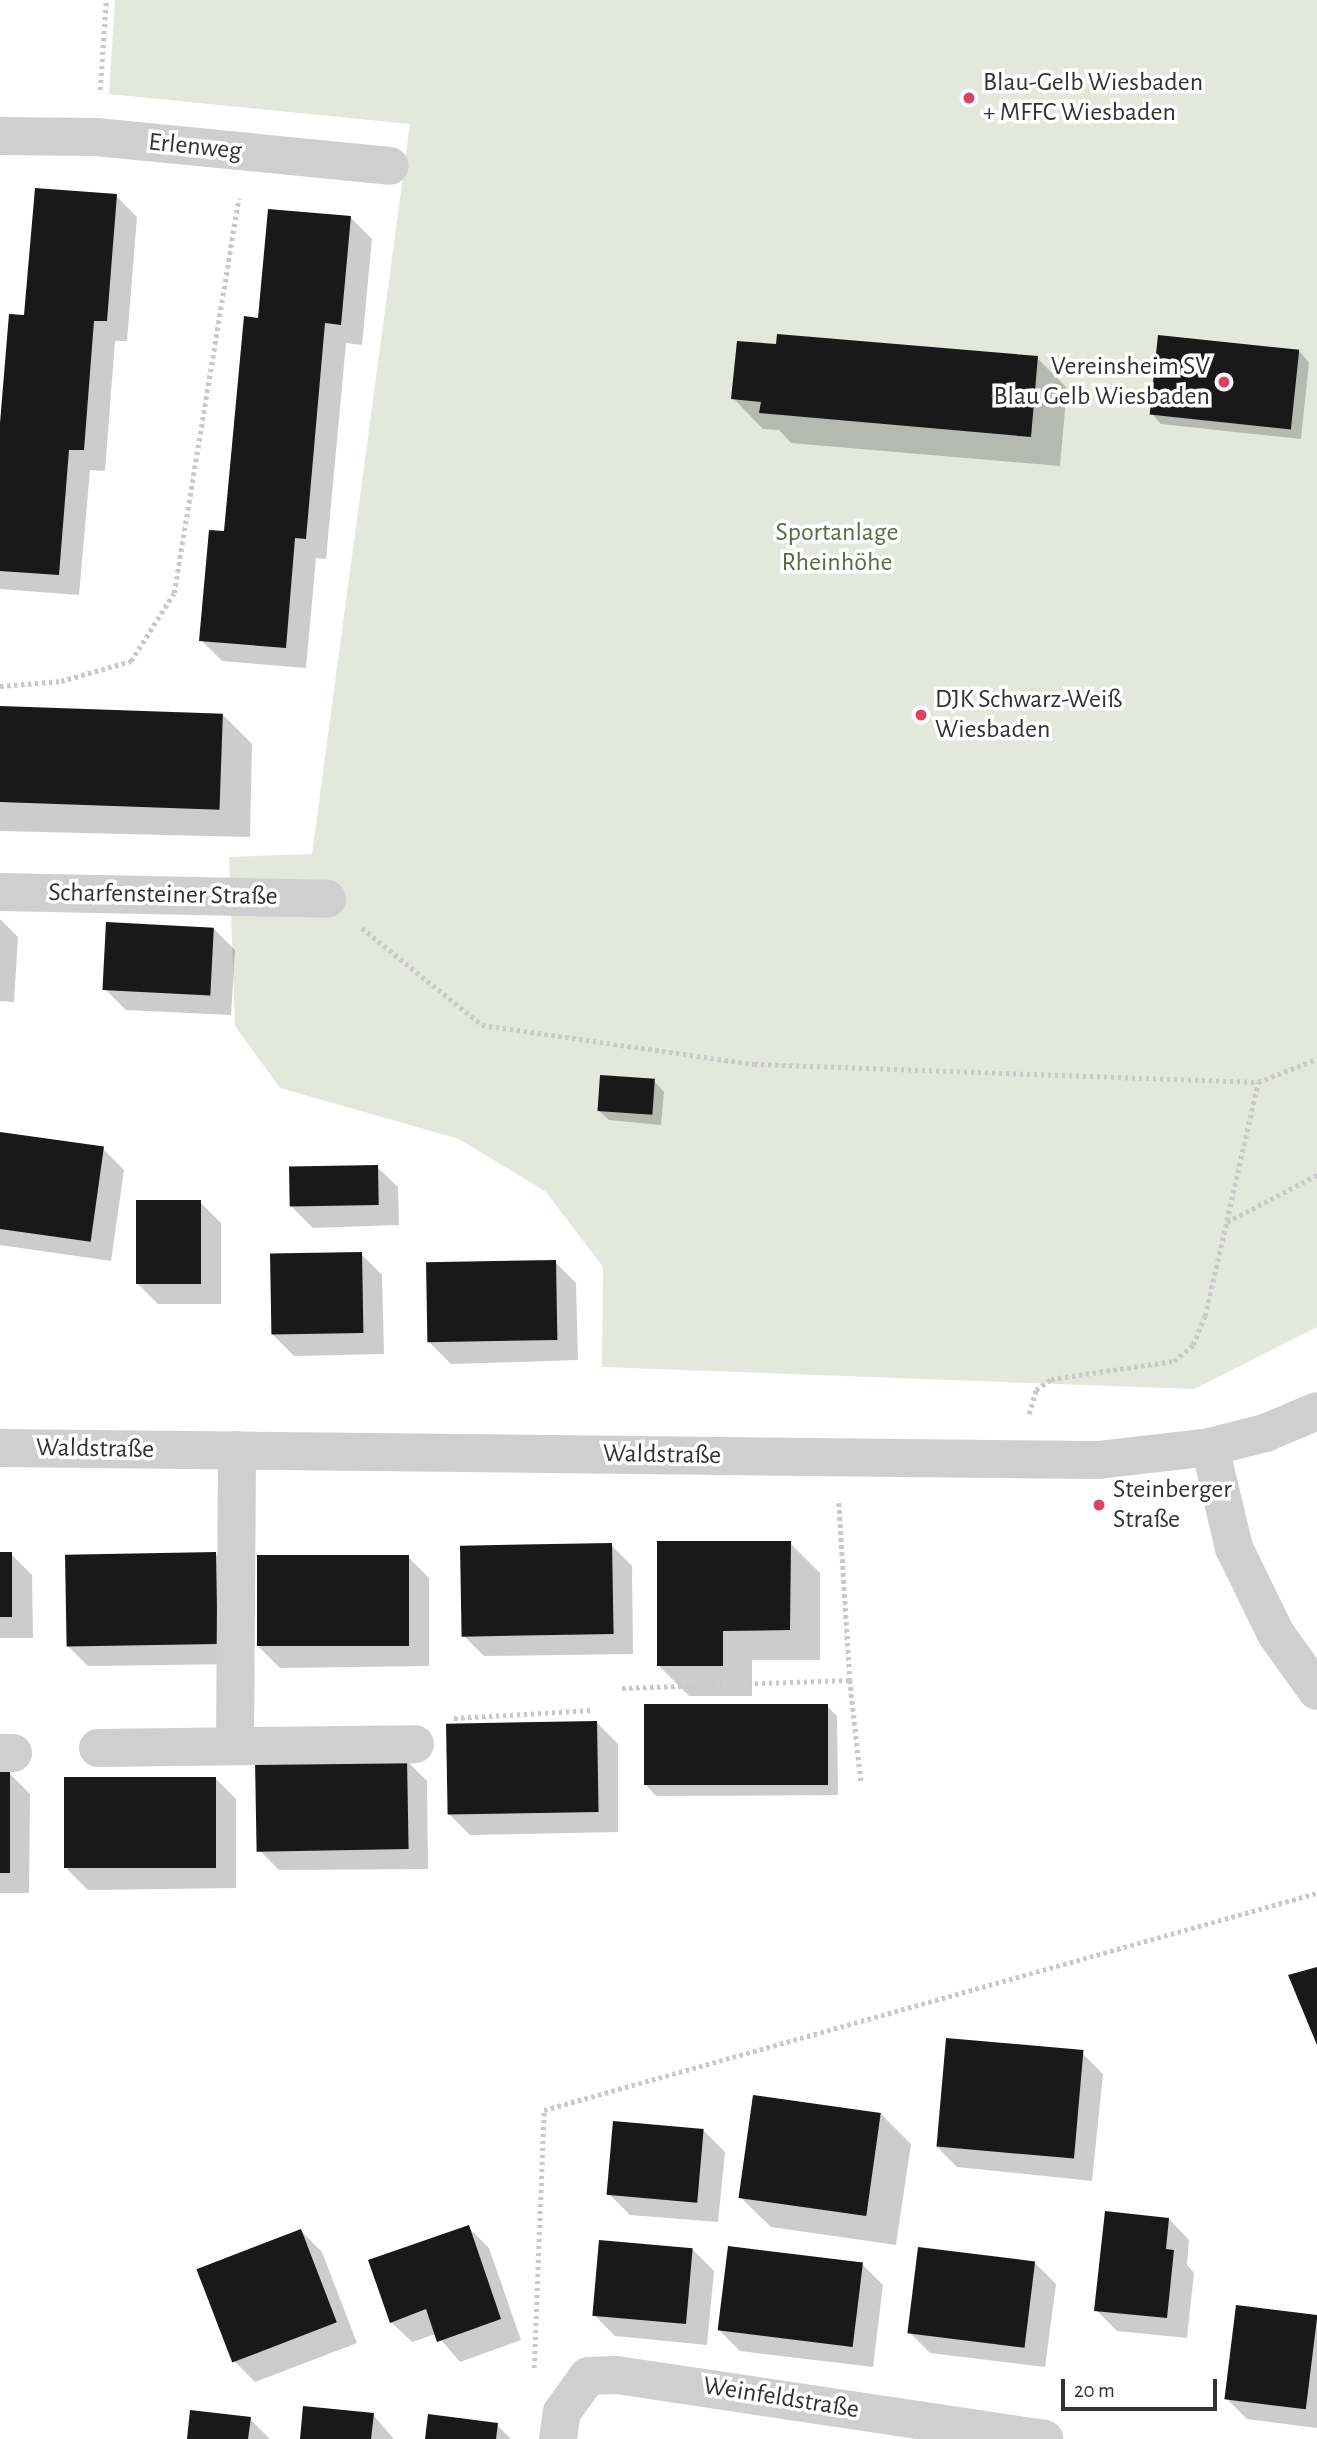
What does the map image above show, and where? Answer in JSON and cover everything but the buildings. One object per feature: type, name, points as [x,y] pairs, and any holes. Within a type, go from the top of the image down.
[{"type":"street","name":"Erlenweg","points":[[0,136],[96,137],[390,166]]},
{"type":"street","name":"Scharfensteiner Straße","points":[[0,891],[327,899]]},
{"type":"street","name":"Waldstraße","points":[[0,1448],[1098,1460],[1210,1447],[1265,1433],[1317,1411]]},
{"type":"street","points":[[1210,1447],[1234,1548],[1276,1634],[1317,1691]]},
{"type":"street","points":[[235,1745],[237,1450]]},
{"type":"street","points":[[98,1748],[415,1744]]},
{"type":"street","name":"Weinfeldstraße","points":[[572,2393],[588,2376],[653,2378],[1044,2439]]},
{"type":"street","points":[[558,2439],[562,2412],[572,2393]]},
{"type":"path","points":[[96,137],[106,0]]},
{"type":"path","points":[[0,686],[61,681],[131,662],[174,593],[246,152]]},
{"type":"path","points":[[327,899],[482,1024],[754,1064],[1258,1082],[1317,1059]]},
{"type":"path","points":[[1017,1459],[1036,1390],[1051,1379],[1174,1361],[1193,1345],[1205,1315],[1258,1082]]},
{"type":"path","points":[[1226,1223],[1317,1175]]},
{"type":"path","points":[[836,1457],[850,1680],[861,1781]]},
{"type":"path","points":[[622,1688],[850,1680]]},
{"type":"path","points":[[415,1744],[417,1720],[592,1710]]},
{"type":"path","points":[[572,2393],[534,2369],[544,2110],[1317,1893]]},
{"type":"green space","name":"Sportanlage Rheinhöhe","points":[[115,0],[1317,0],[1317,1327],[1194,1389],[602,1367],[603,1267],[546,1192],[459,1139],[280,1088],[235,1026],[229,857],[312,854],[410,124],[109,94]]},
{"type":"place","name":"Blau-Gelb Wiesbaden + MFFC Wiesbaden","points":[[969,98]]},
{"type":"place","name":"Vereinsheim SV Blau Gelb Wiesbaden","points":[[1224,382]]},
{"type":"place","name":"DJK Schwarz-Weiß Wiesbaden","points":[[921,715]]},
{"type":"place","name":"Steinberger Straße","points":[[1099,1505]]}]
